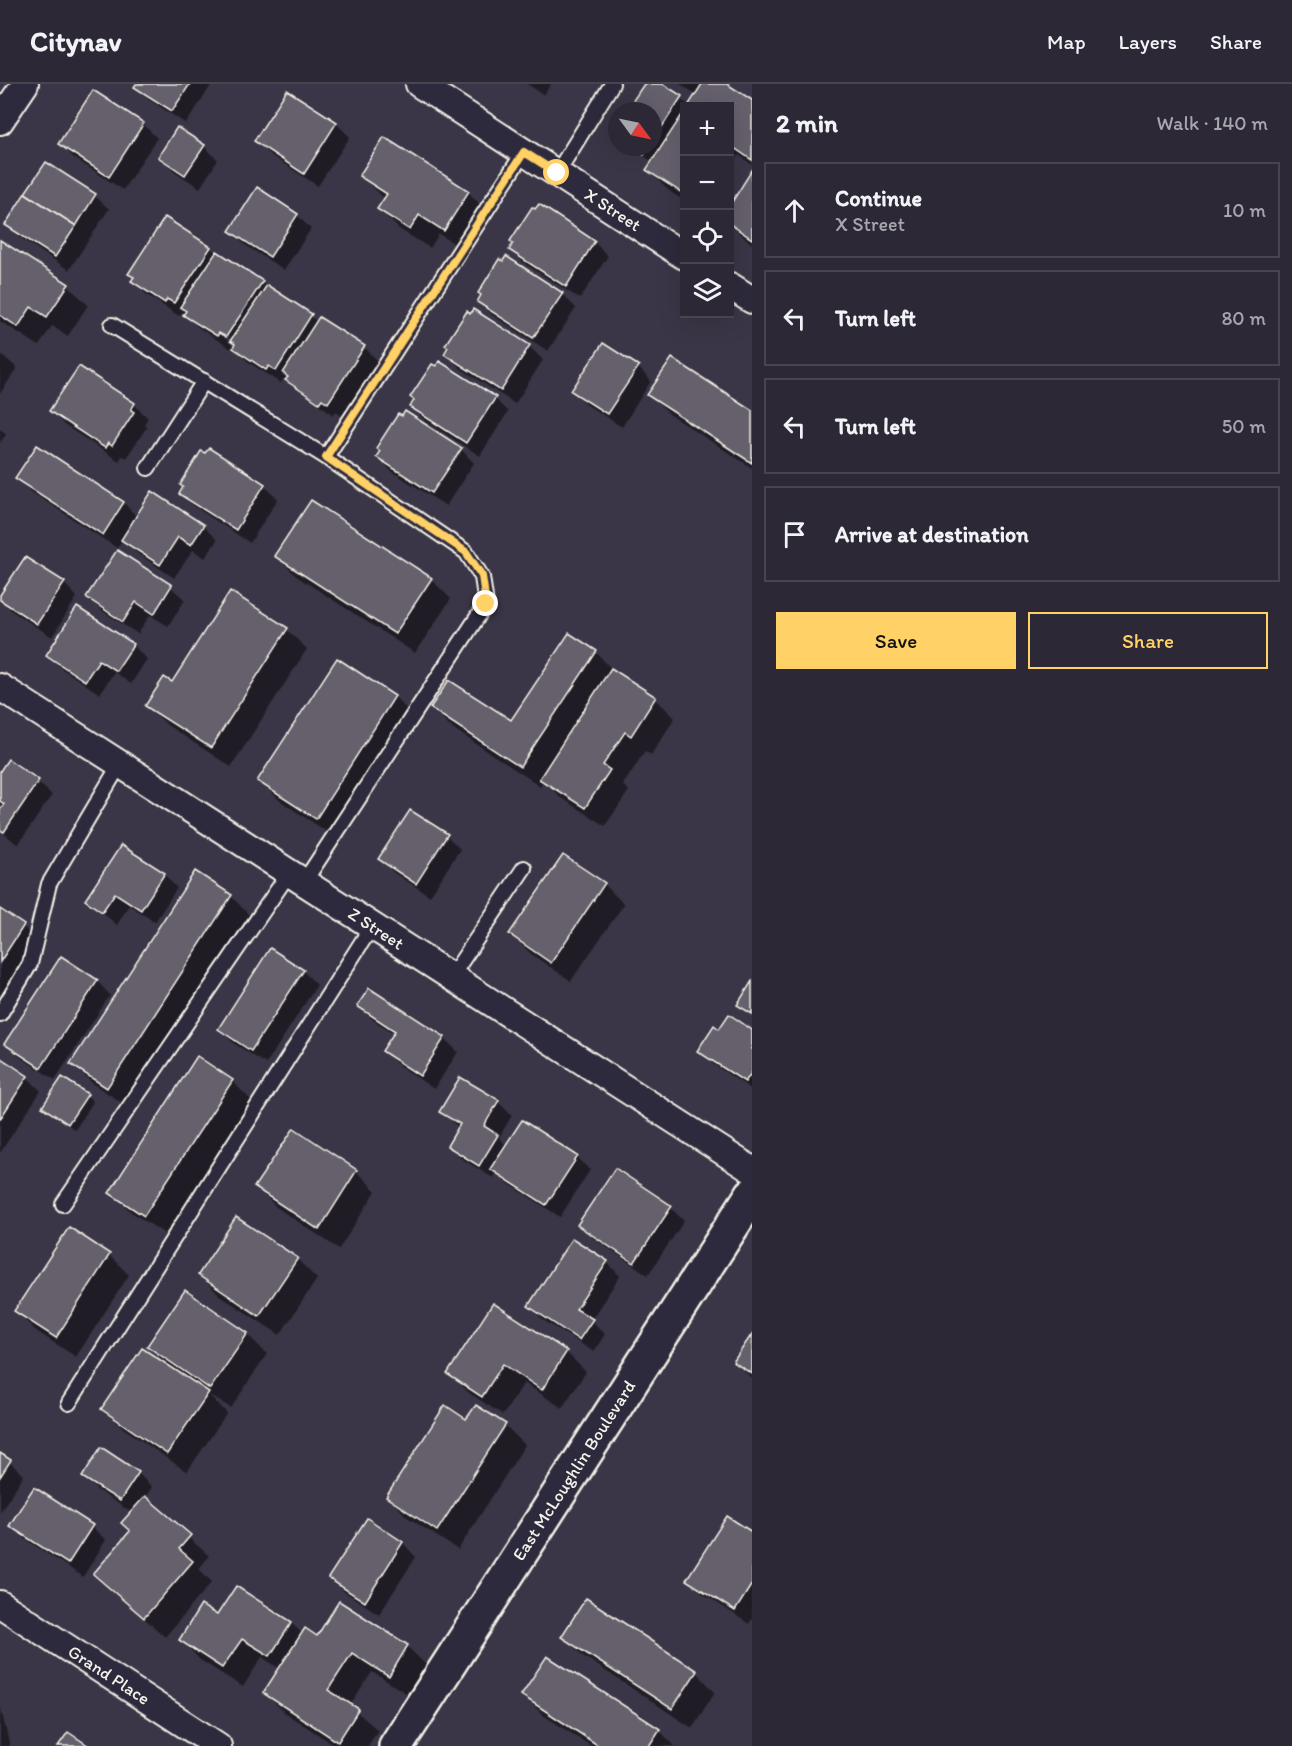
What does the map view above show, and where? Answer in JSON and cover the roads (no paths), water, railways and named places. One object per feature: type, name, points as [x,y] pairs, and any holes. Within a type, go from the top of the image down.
[{"type":"street","points":[[0,122],[25,84]]},
{"type":"street","name":"X Street","points":[[419,84],[680,253]]},
{"type":"street","points":[[734,289],[752,300]]},
{"type":"street","name":"Z Street","points":[[2,694],[120,764],[752,1170]]},
{"type":"street","name":"East McLoughlin Boulevard","points":[[396,1746],[752,1195]]},
{"type":"street","name":"Grand Place","points":[[0,1604],[218,1746]]},
{"type":"lane","points":[[557,173],[612,84]]},
{"type":"lane","points":[[326,457],[524,152]]},
{"type":"lane","points":[[63,1204],[296,878],[486,604],[482,576],[466,552],[326,457],[112,325]]},
{"type":"lane","points":[[148,468],[204,381]]},
{"type":"lane","points":[[0,1014],[30,964],[41,910],[58,864],[120,764]]},
{"type":"lane","points":[[451,977],[524,868]]},
{"type":"lane","points":[[69,1403],[372,926]]}]
